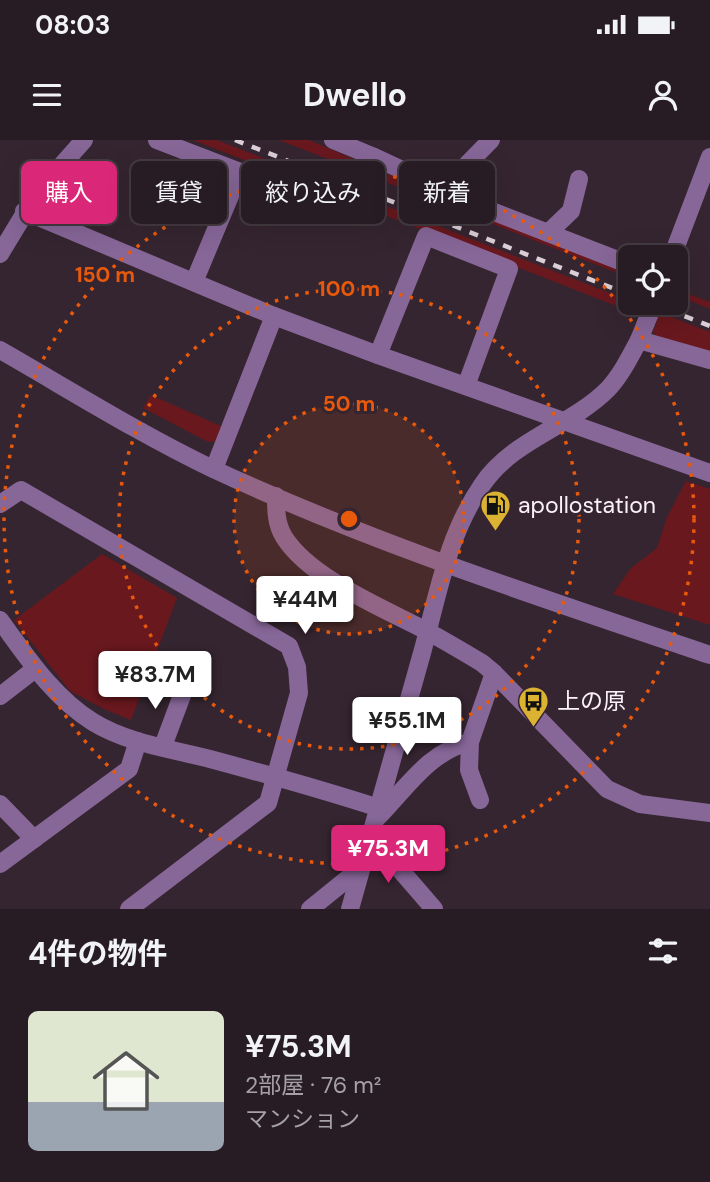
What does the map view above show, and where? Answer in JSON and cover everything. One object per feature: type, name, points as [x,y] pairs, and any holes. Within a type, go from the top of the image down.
[{"type":"street","points":[[65,161],[84,140]]},
{"type":"street","points":[[157,140],[240,172],[194,282]]},
{"type":"street","points":[[333,140],[399,169]]},
{"type":"street","points":[[470,161],[491,140]]},
{"type":"street","points":[[678,245],[704,191],[710,157]]},
{"type":"street","points":[[548,233],[571,211],[579,179]]},
{"type":"street","points":[[495,212],[618,260]]},
{"type":"street","points":[[0,254],[21,217]]},
{"type":"street","points":[[53,224],[274,316],[710,472]]},
{"type":"street","points":[[378,355],[426,236],[509,269],[466,386]]},
{"type":"street","points":[[350,909],[428,632],[444,565],[456,530],[484,482],[502,461],[520,446],[565,421],[608,389],[625,368],[649,315]]},
{"type":"street","points":[[214,469],[274,316]]},
{"type":"street","points":[[639,340],[710,360]]},
{"type":"street","points":[[0,350],[160,442],[276,496],[444,565],[710,655]]},
{"type":"street","points":[[0,504],[21,489],[289,646],[298,667],[299,693],[268,803],[129,909]]},
{"type":"street","points":[[276,496],[276,517],[284,536],[299,554],[319,571],[355,594],[482,663],[607,789],[640,804],[710,813]]},
{"type":"street","points":[[0,620],[35,669],[68,702],[94,722],[138,741],[276,776],[375,822],[434,909]]},
{"type":"street","points":[[0,696],[35,669]]},
{"type":"street","points":[[480,800],[469,770],[470,742],[494,673]]},
{"type":"street","points":[[163,746],[184,690]]},
{"type":"street","points":[[0,864],[129,769],[138,741]]},
{"type":"street","points":[[375,822],[420,771],[454,745],[470,742]]},
{"type":"street","points":[[0,804],[34,839]]},
{"type":"street","points":[[310,909],[362,867]]},
{"type":"shaded area","points":[[193,140],[217,140],[271,161],[247,161]]},
{"type":"shaded area","points":[[279,140],[309,140],[358,161],[332,161]]},
{"type":"shaded area","points":[[385,172],[399,178],[399,187],[385,182]]},
{"type":"shaded area","points":[[385,205],[399,211],[399,221],[385,215]]},
{"type":"shaded area","points":[[495,218],[618,266],[618,273],[493,224],[495,224]]},
{"type":"shaded area","points":[[407,224],[433,224],[618,296],[618,307]]},
{"type":"shaded area","points":[[688,294],[710,302],[710,309],[688,300]]},
{"type":"shaded area","points":[[639,315],[666,315],[710,332],[710,357],[657,338],[653,331],[657,322]]},
{"type":"shaded area","points":[[151,395],[223,427],[218,441],[208,442],[143,408]]},
{"type":"shaded area","points":[[686,481],[710,489],[710,625],[613,594],[631,568],[657,548],[667,517]]},
{"type":"shaded area","points":[[102,554],[177,598],[131,720],[70,691],[14,620]]},
{"type":"railway","points":[[235,140],[618,290]]},
{"type":"railway","points":[[682,315],[710,326]]},
{"type":"place","name":"apollostation","points":[[495,532]]},
{"type":"place","name":"上の原","points":[[534,728]]}]
